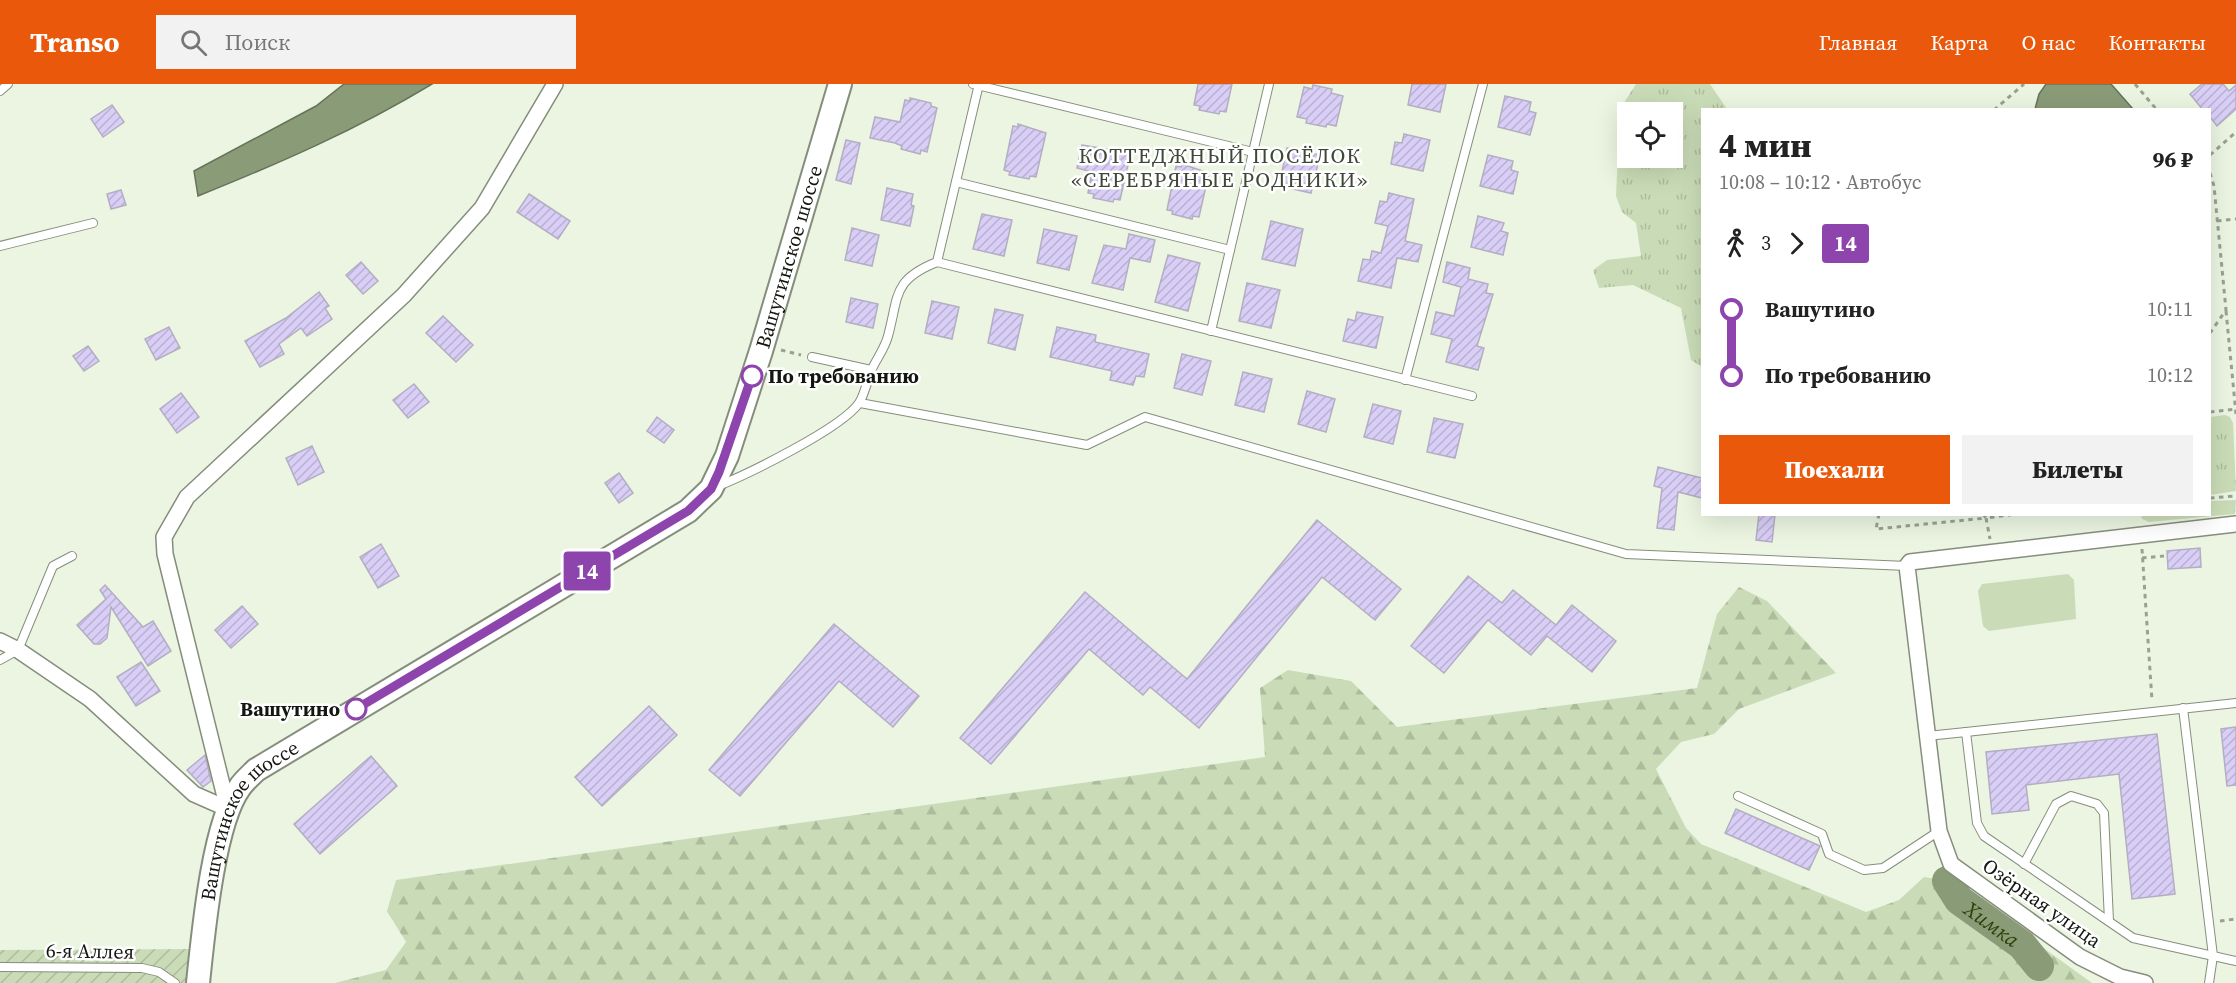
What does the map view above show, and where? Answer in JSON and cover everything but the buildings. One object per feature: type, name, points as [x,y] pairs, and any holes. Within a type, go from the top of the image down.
[{"type":"street","points":[[228,809],[165,554],[164,537],[187,497],[404,295],[482,208],[555,84]]},
{"type":"street","name":"Вашутинское шоссе","points":[[198,983],[203,929],[219,842],[228,809],[240,787],[256,770],[688,511],[711,489],[727,456],[761,351],[840,84]]},
{"type":"street","points":[[1927,736],[1907,566],[1910,562],[2236,524]]},
{"type":"street","points":[[0,641],[18,650],[90,699],[195,795],[228,809]]},
{"type":"street","name":"Озёрная улица","points":[[1927,736],[1939,831],[1951,864],[2080,957],[2120,977],[2145,983]]},
{"type":"lane","points":[[0,91],[8,84]]},
{"type":"lane","points":[[937,262],[977,84],[1253,152]]},
{"type":"lane","points":[[1211,331],[1269,84]]},
{"type":"lane","points":[[1405,380],[1483,84]]},
{"type":"lane","points":[[956,182],[1230,250]]},
{"type":"lane","points":[[0,246],[93,223]]},
{"type":"lane","points":[[711,489],[750,473],[845,418],[860,403],[871,370],[887,339],[897,295],[914,271],[937,262],[1472,396]]},
{"type":"lane","points":[[812,357],[871,370]]},
{"type":"lane","points":[[860,403],[1087,445],[1145,417],[1626,554],[1907,566]]},
{"type":"lane","points":[[0,660],[18,650],[53,566],[72,556]]},
{"type":"lane","points":[[1927,736],[2236,703]]},
{"type":"lane","points":[[2183,708],[2210,922],[2213,956],[2209,983]]},
{"type":"lane","points":[[1966,732],[1977,823],[1984,836],[2133,938],[2236,961]]},
{"type":"lane","points":[[1738,796],[1822,834],[1829,854],[1864,870],[1883,868],[1939,831]]},
{"type":"lane","points":[[2024,864],[2056,804],[2071,796],[2097,804],[2104,813],[2109,921]]},
{"type":"lane","name":"6-я Аллея","points":[[0,967],[142,968],[159,972],[175,983]]},
{"type":"path","points":[[1996,108],[2024,84]]},
{"type":"path","points":[[2135,84],[2155,108]]},
{"type":"path","points":[[2211,153],[2236,132]]},
{"type":"path","points":[[2211,176],[2214,186],[2236,414]]},
{"type":"path","points":[[2217,221],[2236,219]]},
{"type":"path","points":[[2211,332],[2226,310]]},
{"type":"path","points":[[761,351],[781,350],[812,357]]},
{"type":"path","points":[[2211,412],[2236,409]]},
{"type":"path","points":[[2211,498],[2236,496]]},
{"type":"path","points":[[1879,516],[1876,529],[1984,516],[1992,552]]},
{"type":"path","points":[[2141,535],[2153,711]]},
{"type":"path","points":[[2142,558],[2164,556]]},
{"type":"path","points":[[2210,922],[2236,920]]},
{"type":"green space","points":[[1636,84],[1710,84],[1726,108],[1701,108],[1701,366],[1691,360],[1681,308],[1633,285],[1599,288],[1593,270],[1607,260],[1641,256],[1636,223],[1622,212],[1616,196],[1617,168],[1683,168],[1683,102],[1624,102]]},
{"type":"green space","points":[[2225,415],[2230,417],[2233,423],[2236,491],[2211,495],[2211,417]]},
{"type":"green space","points":[[2236,500],[2235,514],[2149,522],[2142,519],[2141,516],[2211,516],[2211,501]]},
{"type":"green space","points":[[2068,574],[2074,580],[2076,619],[1989,631],[1983,626],[1978,591],[1982,584]]},
{"type":"green space","points":[[1739,587],[1767,601],[1836,673],[1739,709],[1714,734],[1681,742],[1656,769],[1686,828],[1701,844],[1866,912],[1899,900],[1924,877],[1947,881],[1959,900],[1999,916],[2092,983],[335,983],[386,970],[406,942],[387,911],[396,880],[1265,757],[1260,688],[1288,670],[1351,681],[1397,727],[1697,688],[1717,614]]},
{"type":"green space","points":[[195,949],[194,983],[0,983],[0,950]]},
{"type":"shaded area","points":[[344,84],[432,84],[317,145],[198,196],[194,171],[316,106]]},
{"type":"shaded area","points":[[2046,84],[2111,84],[2132,108],[2035,108],[2039,94]]},
{"type":"waterway","name":"Химка","points":[[1947,881],[1959,900],[2022,945],[2039,966]]},
{"type":"bus line","name":"14","points":[[356,709],[688,511],[711,489],[727,456],[752,376]]},
{"type":"place","name":"По требованию","points":[[752,376]]},
{"type":"place","name":"Вашутино","points":[[356,709]]},
{"type":"district","name":"КОТТЕДЖНЫЙ ПОСЁЛОК «СЕРЕБРЯНЫЕ РОДНИКИ»","points":[[1220,167]]}]
